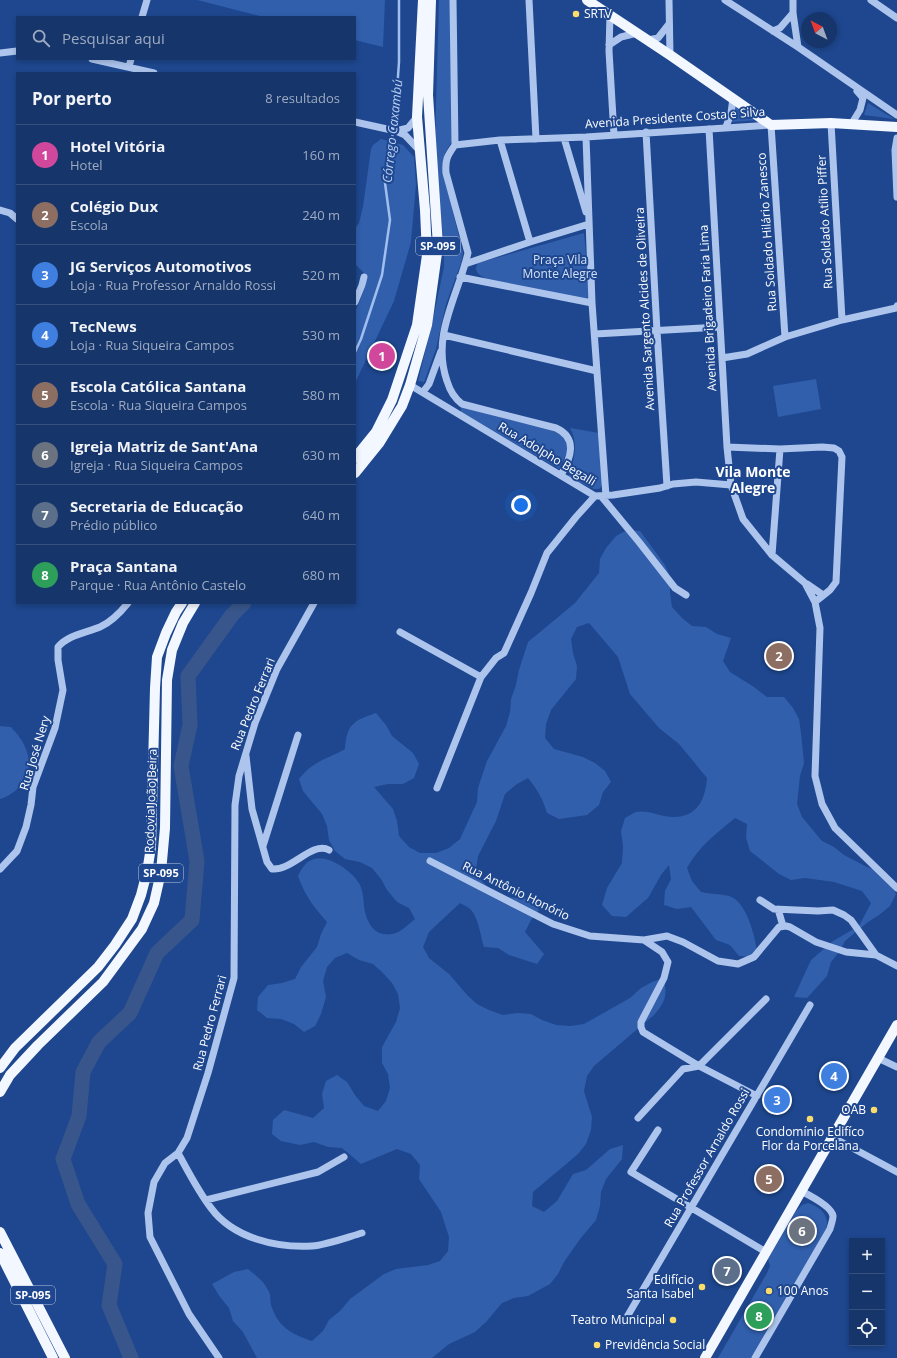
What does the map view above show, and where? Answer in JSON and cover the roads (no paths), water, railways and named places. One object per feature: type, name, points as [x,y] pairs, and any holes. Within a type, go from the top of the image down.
[{"type":"main road","name":"SP-095","points":[[356,457],[376,432],[392,400],[417,325],[427,255],[417,117],[422,0]]},
{"type":"main road","name":"SP-095","points":[[356,472],[380,442],[402,406],[410,385],[427,325],[438,246],[428,95],[431,0]]},
{"type":"main road","points":[[587,0],[771,125]]},
{"type":"main road","name":"Avenida Presidente Costa e Silva","points":[[771,125],[852,123],[897,126]]},
{"type":"main road","name":"Rodovia João Beira","points":[[0,1068],[15,1048],[98,966],[115,945],[132,919],[141,895],[151,847],[157,657],[176,612],[181,604]]},
{"type":"main road","name":"Rodovia João Beira","points":[[0,1092],[10,1075],[38,1045],[103,982],[142,930],[154,903],[161,872],[166,828],[166,680],[172,650],[183,623],[194,604]]},
{"type":"main road","points":[[705,1358],[878,1058],[892,1040],[897,1025]]},
{"type":"main road","name":"SP-095","points":[[0,1232],[65,1358]]},
{"type":"main road","name":"SP-095","points":[[0,1253],[53,1358]]},
{"type":"street","points":[[142,16],[147,0]]},
{"type":"street","points":[[423,392],[429,384],[441,349],[450,305],[468,253],[446,174],[445,162],[448,154],[455,145],[453,0]]},
{"type":"street","points":[[529,0],[536,139]]},
{"type":"street","points":[[669,0],[670,55]]},
{"type":"street","points":[[725,0],[897,114]]},
{"type":"street","points":[[793,0],[793,13],[798,47]]},
{"type":"street","points":[[871,0],[897,18]]},
{"type":"street","points":[[773,31],[780,28],[793,13]]},
{"type":"street","points":[[610,15],[609,45],[614,135]]},
{"type":"street","points":[[648,40],[658,38],[670,24]]},
{"type":"street","points":[[609,45],[621,37],[637,33]]},
{"type":"street","points":[[0,53],[16,51]]},
{"type":"street","points":[[97,60],[148,72]]},
{"type":"street","points":[[129,67],[131,60]]},
{"type":"street","points":[[852,123],[860,110],[863,98],[855,87]]},
{"type":"street","points":[[726,128],[731,113],[733,98]]},
{"type":"street","points":[[396,131],[408,128],[417,117]]},
{"type":"street","points":[[356,122],[396,131],[405,135],[420,151]]},
{"type":"street","name":"Rua Soldado Atílio Piffer","points":[[831,123],[842,320]]},
{"type":"street","name":"Avenida Presidente Costa e Silva","points":[[455,145],[500,140],[586,137],[771,125]]},
{"type":"street","name":"Rua Soldado Hilário Zanesco","points":[[771,125],[785,337]]},
{"type":"street","name":"Avenida Brigadeiro Faria Lima","points":[[709,129],[727,447],[731,485],[743,520],[772,555],[805,583],[823,595]]},
{"type":"street","name":"Avenida Sargento Alcides de Oliveira","points":[[646,132],[667,486]]},
{"type":"street","points":[[586,137],[592,303],[597,371],[601,496],[675,588],[686,595]]},
{"type":"street","points":[[564,138],[589,224]]},
{"type":"street","points":[[897,138],[894,150],[897,197]]},
{"type":"street","points":[[500,140],[530,242]]},
{"type":"street","points":[[0,210],[10,213],[16,218]]},
{"type":"street","points":[[465,264],[589,224]]},
{"type":"street","points":[[460,276],[592,303]]},
{"type":"street","points":[[356,300],[364,277]]},
{"type":"street","points":[[722,358],[747,354],[785,337],[842,320],[896,308],[897,306]]},
{"type":"street","points":[[594,334],[720,327]]},
{"type":"street","points":[[444,335],[597,371]]},
{"type":"street","points":[[441,349],[444,374],[450,390],[456,399],[462,404],[556,428],[564,432],[567,436],[571,452],[561,475]]},
{"type":"street","name":"Rua Adolpho Begalli","points":[[410,385],[561,475],[601,496],[660,488],[673,484],[696,482],[731,485]]},
{"type":"street","points":[[451,409],[456,399]]},
{"type":"street","points":[[727,447],[780,449],[822,447],[834,448],[839,451],[842,457],[836,582],[830,590],[815,602]]},
{"type":"street","points":[[772,555],[780,449]]},
{"type":"street","points":[[437,788],[481,677],[496,658],[504,653],[547,553],[576,517],[601,496]]},
{"type":"street","points":[[805,583],[815,602],[820,628],[815,776],[822,804],[835,828],[897,888]]},
{"type":"street","name":"Rua José Nery","points":[[0,869],[17,851],[32,805],[34,787],[55,728],[63,690],[58,660],[58,646],[68,638],[101,626],[118,615],[127,604]]},
{"type":"street","name":"Rua Pedro Ferrari","points":[[219,1358],[189,1314],[150,1238],[148,1213],[154,1182],[166,1163],[178,1153],[187,1138],[208,1073],[234,978],[235,805],[239,776],[255,723],[277,669],[313,604]]},
{"type":"street","points":[[400,632],[481,677]]},
{"type":"street","points":[[263,846],[298,734]]},
{"type":"street","points":[[246,752],[252,808],[267,862],[272,869],[277,870],[286,867],[314,849],[325,847],[329,850]]},
{"type":"street","name":"Rua Antônio Honório","points":[[430,861],[552,924],[590,936],[644,940],[662,952],[668,962],[664,978],[641,1022],[641,1027],[644,1032],[700,1066],[757,1096]]},
{"type":"street","points":[[760,900],[774,909],[818,911],[833,910],[844,915],[850,920],[876,955]]},
{"type":"street","points":[[778,909],[783,926]]},
{"type":"street","points":[[644,940],[667,936],[683,942],[718,961],[738,964],[754,957],[779,927],[783,926],[790,927],[816,942],[846,952],[876,955],[897,966]]},
{"type":"street","points":[[638,1118],[683,1069],[700,1066],[766,999]]},
{"type":"street","name":"Rua Professor Arnaldo Rossi","points":[[624,1322],[810,1005]]},
{"type":"street","points":[[878,1058],[897,1067]]},
{"type":"street","points":[[658,1130],[631,1172],[766,1252]]},
{"type":"street","points":[[832,1137],[897,1172]]},
{"type":"street","points":[[178,1153],[211,1209],[232,1228],[251,1237],[272,1244],[313,1246],[362,1233]]},
{"type":"street","points":[[206,1200],[318,1172],[344,1157]]},
{"type":"street","points":[[755,1358],[830,1229],[832,1222],[833,1215],[830,1210],[814,1198],[801,1191]]},
{"type":"waterway","name":"Córrego Caxambú","points":[[356,350],[382,275],[390,220],[385,183],[395,119],[399,62],[399,0]]},
{"type":"waterway","name":"Córrego Caxambú","points":[[131,1358],[109,1305],[115,1264],[78,1204],[63,1159],[79,1116],[83,1072],[99,1042],[130,1013],[157,953],[192,920],[197,861],[181,766],[190,725],[188,676],[232,615],[243,604]]},
{"type":"place","name":"SRTV","points":[[576,14]]},
{"type":"place","name":"Hotel Vitória","points":[[382,356]]},
{"type":"place","name":"Colégio Dux","points":[[779,656]]},
{"type":"place","name":"TecNews","points":[[834,1076]]},
{"type":"place","name":"JG Serviços Automotivos","points":[[777,1100]]},
{"type":"place","name":"OAB","points":[[874,1110]]},
{"type":"place","name":"Condomínio Edifíco Flor da Porcelana","points":[[810,1119]]},
{"type":"place","name":"Escola Católica Santana","points":[[769,1179]]},
{"type":"place","name":"Igreja Matriz de Sant'Ana","points":[[802,1231]]},
{"type":"place","name":"Secretaria de Educação","points":[[727,1271]]},
{"type":"place","name":"Edifício Santa Isabel","points":[[702,1287]]},
{"type":"place","name":"100 Anos","points":[[769,1291]]},
{"type":"place","name":"Praça Santana","points":[[759,1316]]},
{"type":"place","name":"Teatro Municipal","points":[[673,1320]]},
{"type":"place","name":"Previdência Social","points":[[597,1345]]},
{"type":"district","name":"Vila Monte Alegre","points":[[753,480]]},
{"type":"park label","name":"Praça Vila Monte Alegre","points":[[560,267]]}]
